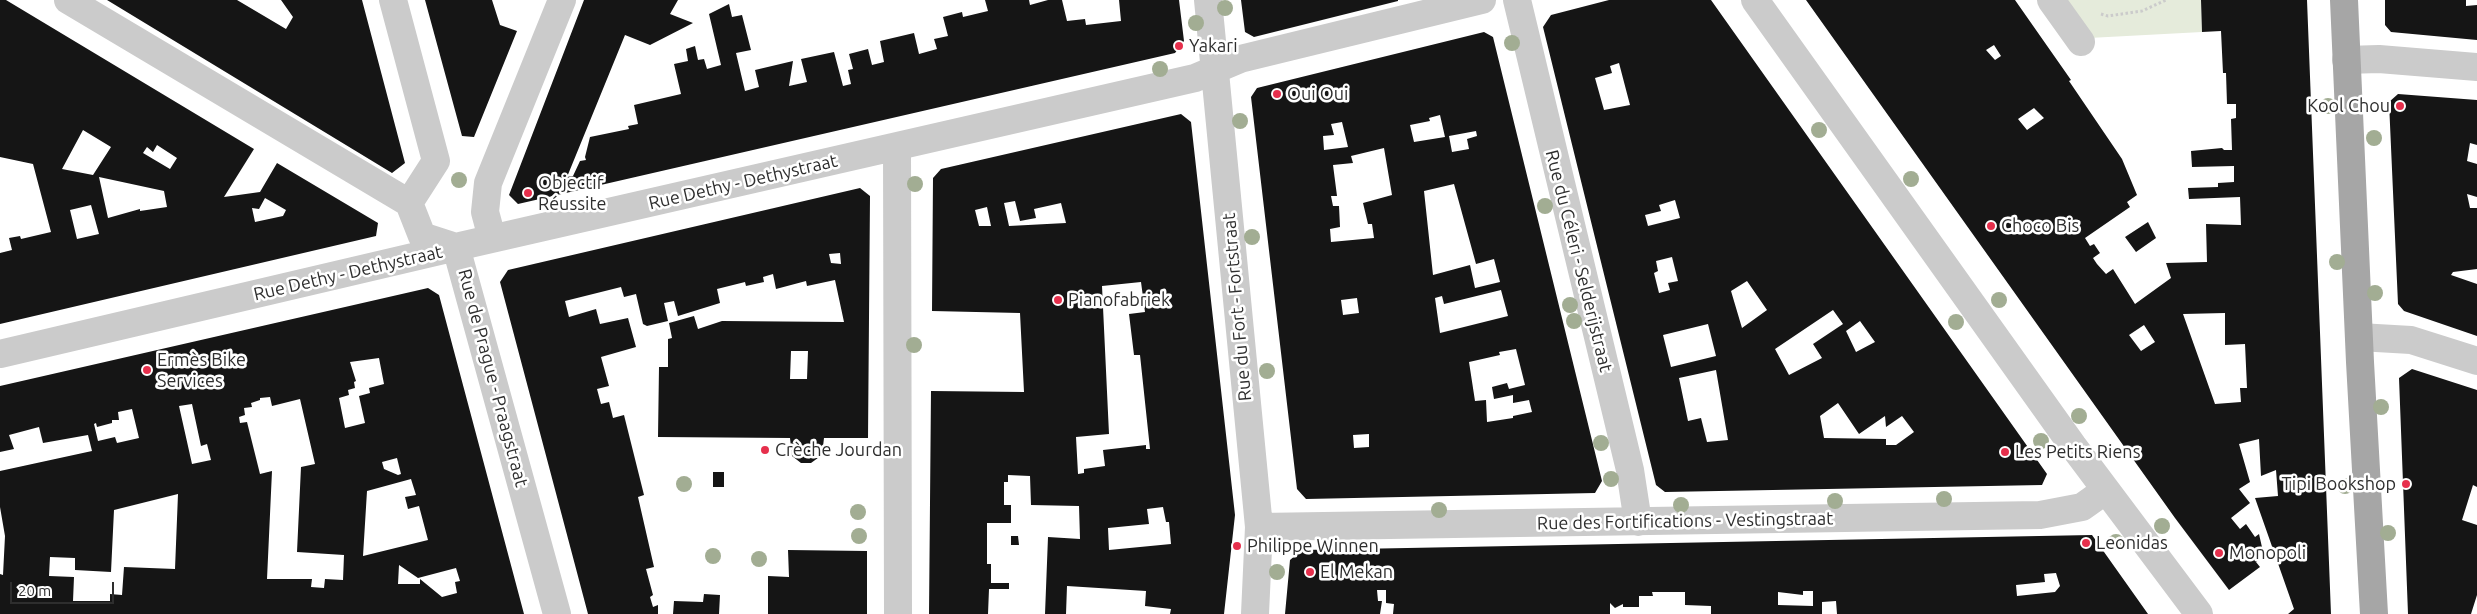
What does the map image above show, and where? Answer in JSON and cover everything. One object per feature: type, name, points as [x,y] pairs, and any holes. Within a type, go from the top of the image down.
[{"type":"main road","points":[[2344,0],[2374,614]]},
{"type":"street","points":[[68,0],[409,203],[436,161],[393,0]]},
{"type":"street","points":[[492,238],[485,212],[488,183],[562,0]]},
{"type":"street","name":"Rue du Fort - Fortstraat","points":[[1208,0],[1259,528],[1255,614]]},
{"type":"street","name":"Rue Dethy - Dethystraat","points":[[0,354],[492,238],[1195,78],[1240,60],[1482,0]]},
{"type":"street","name":"Rue du Céleri - Selderijstraat","points":[[1517,0],[1630,470],[1638,522]]},
{"type":"street","points":[[1755,0],[2106,490],[2199,614]]},
{"type":"street","points":[[2051,0],[2081,42]]},
{"type":"street","points":[[2346,60],[2379,59],[2477,67]]},
{"type":"street","points":[[897,147],[898,614]]},
{"type":"street","name":"Rue de Prague - Praagstraat","points":[[409,203],[422,236],[456,247],[557,614]]},
{"type":"street","points":[[2359,337],[2411,340],[2477,361]]},
{"type":"street","name":"Rue des Fortifications - Vestingstraat","points":[[1259,528],[2040,515],[2082,507],[2106,490]]},
{"type":"path","points":[[2093,12],[2108,16],[2142,11],[2166,0]]},
{"type":"green space","points":[[2062,0],[2201,0],[2202,32],[2089,38]]},
{"type":"building","points":[[0,0],[6,0],[254,149],[224,197],[260,192],[277,163],[378,223],[376,236],[0,324],[0,253],[12,250],[9,238],[20,236],[21,239],[51,232],[33,164],[0,157]],"holes":[[[83,130],[111,147],[93,175],[62,169]],[[157,145],[177,158],[170,169],[143,153],[147,147],[153,152]],[[99,177],[164,191],[167,207],[140,211],[140,209],[108,218]],[[265,198],[286,210],[283,216],[255,222],[252,208],[259,209]],[[91,205],[99,234],[77,239],[70,210]]]},
{"type":"building","points":[[107,0],[237,0],[286,29],[293,17],[281,0],[362,0],[405,163],[392,173]]},
{"type":"building","points":[[425,0],[492,0],[500,25],[517,31],[474,137],[462,136]]},
{"type":"building","points":[[584,0],[678,0],[670,14],[693,23],[650,45],[625,35],[567,177],[573,176],[580,161],[586,160],[590,137],[629,129],[628,126],[638,124],[634,105],[681,94],[674,64],[688,61],[686,49],[695,46],[698,60],[704,59],[707,69],[721,65],[709,14],[729,4],[732,17],[742,15],[751,50],[736,53],[745,91],[759,87],[755,70],[793,61],[789,86],[807,82],[801,59],[834,52],[843,86],[851,84],[848,70],[853,69],[849,54],[868,49],[872,65],[884,62],[880,41],[914,33],[919,54],[937,49],[934,39],[948,36],[943,17],[962,12],[963,17],[988,11],[985,0],[1029,0],[1030,5],[1048,0],[1062,0],[1067,21],[1085,19],[1086,25],[1121,21],[1119,0],[1179,0],[1184,41],[1175,53],[518,204],[509,195]]},
{"type":"building","points":[[1241,0],[1398,1],[1254,37],[1245,32]]},
{"type":"building","points":[[1609,0],[1711,0],[2047,474],[2042,485],[1665,492],[1656,485],[1543,27],[1551,15]],"holes":[[[1619,63],[1630,105],[1604,110],[1595,78],[1612,73],[1610,66]],[[1675,200],[1680,218],[1648,226],[1645,215],[1661,211],[1659,205]],[[1672,257],[1678,281],[1668,283],[1670,290],[1659,293],[1654,273],[1658,271],[1656,261]],[[1747,281],[1767,310],[1742,328],[1731,291]],[[1833,310],[1843,324],[1813,344],[1822,358],[1789,375],[1775,349]],[[1860,321],[1875,342],[1856,352],[1846,331]],[[1708,324],[1716,356],[1671,367],[1663,335]],[[1716,370],[1728,440],[1707,442],[1701,418],[1688,421],[1679,378]],[[1838,403],[1859,434],[1885,416],[1886,427],[1902,416],[1914,432],[1896,445],[1886,445],[1886,439],[1824,438],[1820,416]]]},
{"type":"building","points":[[1806,0],[2015,0],[2071,80],[2069,81],[2122,159],[2137,195],[2127,202],[2130,207],[2085,238],[2090,246],[2094,244],[2100,253],[2093,258],[2097,264],[2106,274],[2113,269],[2135,304],[2171,278],[2166,263],[2207,262],[2206,224],[2241,225],[2240,197],[2189,199],[2188,188],[2218,187],[2218,183],[2234,182],[2234,166],[2192,167],[2191,151],[2222,148],[2224,150],[2232,150],[2231,119],[2236,118],[2236,104],[2227,104],[2226,73],[2223,73],[2221,31],[2202,32],[2201,0],[2307,0],[2331,614],[2288,614],[2294,609],[2255,498],[2278,496],[2276,470],[2261,476],[2259,439],[2239,444],[2250,482],[2239,489],[2250,503],[2231,518],[2240,529],[2246,524],[2255,537],[2259,534],[2264,556],[2256,562],[2260,567],[2229,590],[2175,518]],"holes":[[[1994,45],[2001,56],[1995,60],[1986,50]],[[2034,108],[2044,118],[2027,130],[2018,119]],[[2225,313],[2225,345],[2245,344],[2247,388],[2240,388],[2241,402],[2215,404],[2183,314]],[[2144,325],[2155,342],[2141,351],[2129,335]]]},
{"type":"building","points":[[2385,0],[2466,0],[2466,6],[2477,5],[2477,40],[2391,32],[2385,25]]},
{"type":"building","points":[[1484,32],[1493,37],[1602,481],[1595,493],[1306,499],[1297,489],[1251,97],[1257,88]],"holes":[[[1440,115],[1445,137],[1414,142],[1410,125],[1430,121],[1429,118]],[[1342,122],[1348,147],[1324,150],[1323,136],[1334,135],[1331,124]],[[1476,131],[1477,136],[1467,139],[1469,149],[1452,152],[1449,136]],[[1384,148],[1392,195],[1363,203],[1368,224],[1372,224],[1374,238],[1331,242],[1330,229],[1340,227],[1339,206],[1333,206],[1331,196],[1337,196],[1333,165],[1353,163],[1351,156]],[[1454,184],[1476,264],[1494,259],[1500,282],[1475,288],[1470,265],[1433,275],[1424,191]],[[1501,290],[1508,316],[1440,333],[1435,298],[1442,296],[1444,304]],[[1357,298],[1359,313],[1343,315],[1341,300]],[[1516,349],[1525,385],[1509,389],[1507,383],[1492,387],[1494,399],[1513,395],[1513,403],[1529,400],[1532,412],[1513,416],[1513,418],[1487,422],[1486,400],[1475,401],[1469,362],[1500,355],[1499,352]],[[1369,434],[1369,447],[1354,448],[1353,435]]]},
{"type":"building","points":[[2398,94],[2477,100],[2477,145],[2470,143],[2467,161],[2477,164],[2477,197],[2467,194],[2470,208],[2477,208],[2477,269],[2453,272],[2451,275],[2477,284],[2477,336],[2404,311],[2398,304],[2389,102]]},
{"type":"building","points":[[1181,114],[1191,122],[1235,515],[1224,614],[1170,614],[1171,609],[1145,606],[1146,591],[1067,586],[1066,614],[1045,614],[1048,537],[1080,539],[1079,506],[1031,505],[1030,476],[1008,475],[1008,482],[1004,482],[1004,505],[1011,505],[1011,523],[987,523],[987,564],[991,564],[991,583],[1009,583],[1009,589],[989,589],[988,614],[929,614],[931,391],[1024,392],[1020,313],[932,311],[933,178],[941,169]],"holes":[[[1015,201],[1020,221],[1036,218],[1034,209],[1061,203],[1066,223],[1009,226],[1004,203]],[[987,207],[991,226],[979,226],[975,210]],[[1141,282],[1145,312],[1129,314],[1134,355],[1140,355],[1150,449],[1146,449],[1146,445],[1103,450],[1105,466],[1084,469],[1084,473],[1078,474],[1076,437],[1109,434],[1102,286]],[[1163,507],[1166,522],[1169,522],[1171,544],[1109,550],[1108,528],[1149,524],[1147,509]]]},
{"type":"building","points":[[860,188],[870,196],[868,438],[824,438],[822,455],[811,463],[801,463],[792,456],[790,438],[658,437],[659,367],[668,367],[668,339],[672,338],[669,323],[694,316],[698,329],[722,321],[844,322],[835,280],[807,286],[806,281],[776,289],[773,274],[763,277],[764,282],[746,286],[745,282],[717,289],[720,303],[678,316],[674,301],[664,303],[668,321],[647,326],[643,324],[636,294],[624,297],[621,287],[565,301],[569,317],[596,309],[600,324],[628,318],[636,347],[601,357],[609,386],[597,389],[601,404],[609,402],[613,418],[624,415],[644,495],[638,497],[654,567],[646,569],[653,595],[650,597],[653,607],[658,605],[658,614],[588,614],[500,282],[508,270]],"holes":[[[840,253],[841,264],[831,263],[829,254]],[[791,351],[808,351],[807,379],[790,379]]]},
{"type":"building","points":[[2148,222],[2156,238],[2136,252],[2125,237]]},
{"type":"building","points":[[428,288],[439,295],[524,614],[0,614],[0,574],[3,575],[5,536],[0,507],[0,471],[92,451],[88,435],[43,443],[39,427],[9,435],[14,449],[0,452],[0,386]],"holes":[[[379,358],[384,384],[369,388],[370,393],[359,396],[365,423],[345,428],[339,398],[349,395],[348,390],[355,388],[354,382],[356,381],[350,362]],[[270,397],[272,406],[300,399],[315,464],[301,467],[297,552],[344,555],[343,580],[325,579],[324,588],[311,587],[312,579],[267,579],[272,471],[260,474],[247,422],[240,423],[239,417],[245,415],[244,408],[252,407],[251,403],[260,400],[260,398]],[[192,404],[201,446],[207,444],[211,460],[192,464],[179,406]],[[132,409],[139,438],[117,443],[115,437],[98,441],[94,424],[96,423],[97,427],[112,423],[112,420],[119,420],[118,412]],[[397,458],[401,474],[398,475],[384,469],[382,462]],[[411,479],[416,495],[405,497],[408,509],[419,506],[428,540],[363,556],[367,491]],[[178,494],[175,569],[124,567],[122,595],[110,594],[110,601],[73,601],[74,577],[49,576],[50,557],[75,558],[75,570],[111,572],[114,510]],[[399,565],[418,578],[456,568],[460,581],[455,582],[457,593],[442,597],[420,579],[420,584],[398,584]]]},
{"type":"building","points":[[2412,369],[2477,390],[2477,487],[2473,485],[2462,520],[2477,525],[2477,595],[2471,614],[2408,614],[2399,378]]},
{"type":"building","points":[[713,472],[724,472],[724,487],[713,487]]},
{"type":"building","points":[[2092,535],[2148,614],[1837,614],[1836,601],[1822,602],[1822,614],[1711,614],[1711,606],[1685,605],[1685,592],[1652,592],[1653,596],[1639,596],[1639,607],[1623,607],[1623,604],[1615,608],[1610,603],[1610,614],[1393,614],[1394,604],[1386,603],[1386,590],[1377,590],[1378,601],[1382,601],[1380,614],[1285,614],[1290,560],[1302,550]],"holes":[[[2056,573],[2060,586],[2055,592],[2017,596],[2016,585],[2045,582],[2044,574]],[[1803,591],[1813,591],[1813,606],[1778,605],[1778,592],[1803,595]]]},
{"type":"building","points":[[1011,536],[1018,536],[1019,545],[1011,545]]},
{"type":"building","points":[[788,550],[867,551],[867,614],[768,614],[768,576],[789,577]]},
{"type":"building","points":[[704,594],[720,595],[719,614],[673,614],[674,601],[703,602]]},
{"type":"place","name":"Yakari","points":[[1179,46]]},
{"type":"place","name":"Oui Oui","points":[[1277,94]]},
{"type":"place","name":"Kool Chou","points":[[2400,106]]},
{"type":"place","name":"Objectif Réussite","points":[[528,193]]},
{"type":"place","name":"Choco Bis","points":[[1991,226]]},
{"type":"place","name":"Pianofabriek","points":[[1058,300]]},
{"type":"place","name":"Ermès Bike Services","points":[[147,370]]},
{"type":"place","name":"Crèche Jourdan","points":[[765,450]]},
{"type":"place","name":"Les Petits Riens","points":[[2005,452]]},
{"type":"place","name":"Tipi Bookshop","points":[[2406,484]]},
{"type":"place","name":"Leonidas","points":[[2086,543]]},
{"type":"place","name":"Philippe Winnen","points":[[1237,546]]},
{"type":"place","name":"Monopoli","points":[[2219,553]]},
{"type":"place","name":"El Mekan","points":[[1310,572]]}]
